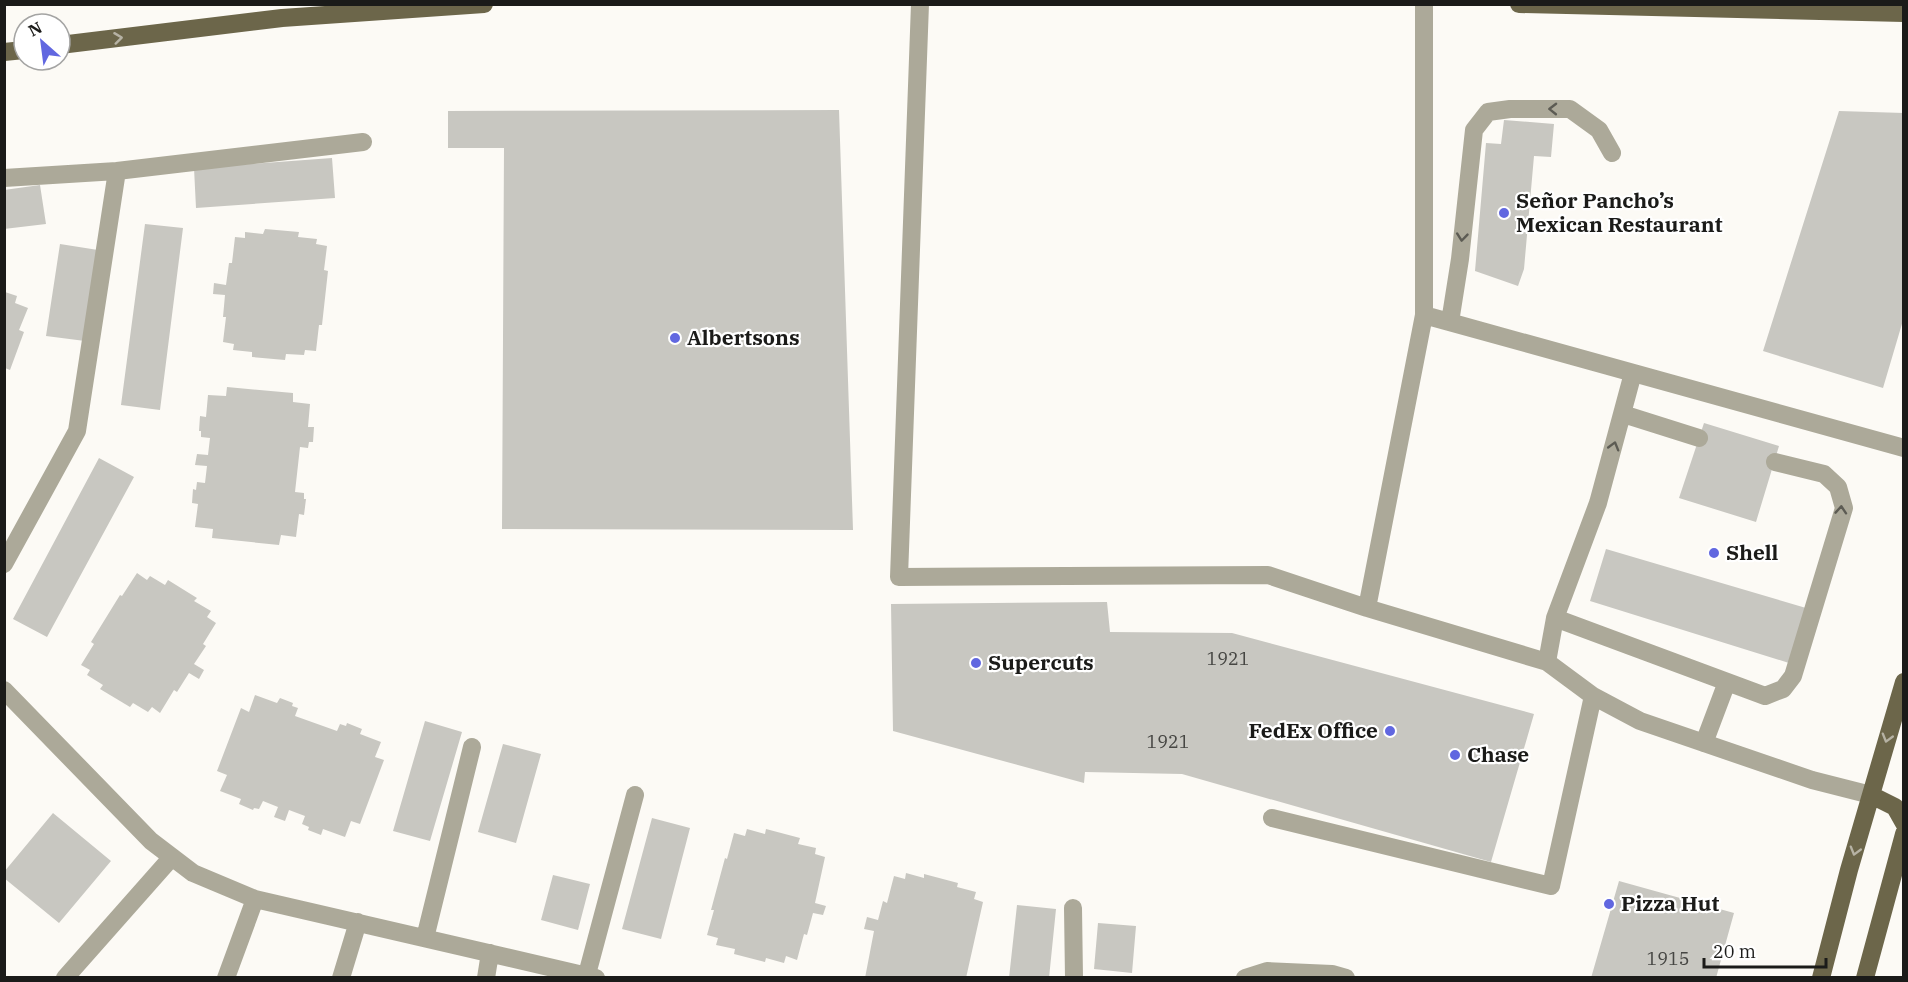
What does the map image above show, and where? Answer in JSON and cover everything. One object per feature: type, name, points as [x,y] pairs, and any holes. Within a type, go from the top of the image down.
[{"type":"main road","points":[[72,44],[282,18],[484,4]]},
{"type":"main road","points":[[1519,4],[1904,14]]},
{"type":"main road","points":[[1821,978],[1904,682]]},
{"type":"main road","points":[[1871,795],[1895,807],[1904,823]]},
{"type":"main road","points":[[1865,978],[1904,834]]},
{"type":"lane","points":[[920,4],[899,578],[1268,575],[1367,608],[1547,662],[1593,696],[1640,721],[1812,780],[1871,795]]},
{"type":"lane","points":[[1367,608],[1424,315],[1424,4]]},
{"type":"lane","points":[[1450,322],[1460,259],[1474,130],[1488,112],[1510,109],[1570,109],[1599,129],[1612,153]]},
{"type":"lane","points":[[4,178],[117,171],[363,142]]},
{"type":"lane","points":[[4,564],[77,431],[117,171]]},
{"type":"lane","points":[[1424,315],[1904,448]]},
{"type":"lane","points":[[1547,662],[1555,618],[1598,503],[1633,373]]},
{"type":"lane","points":[[1623,414],[1699,438]]},
{"type":"lane","points":[[1555,618],[1765,696],[1783,689],[1793,676],[1844,508],[1838,487],[1824,474],[1774,462]]},
{"type":"lane","points":[[1704,743],[1726,682]]},
{"type":"lane","points":[[4,690],[151,841],[193,873],[255,899],[589,977],[635,795]]},
{"type":"lane","points":[[1272,818],[1551,886],[1593,696]]},
{"type":"lane","points":[[425,938],[472,747]]},
{"type":"lane","points":[[65,978],[172,857]]},
{"type":"lane","points":[[226,978],[255,899]]},
{"type":"lane","points":[[1073,908],[1074,978]]},
{"type":"lane","points":[[341,978],[358,922]]},
{"type":"lane","points":[[486,978],[490,953]]},
{"type":"lane","points":[[1245,978],[1268,971],[1332,974],[1346,978]]},
{"type":"building","name":"Albertsons","points":[[839,110],[853,530],[502,529],[504,148],[448,148],[448,111]]},
{"type":"building","points":[[1839,111],[1904,113],[1904,317],[1883,388],[1763,351]]},
{"type":"building","name":"Señor Pancho’s Mexican Restaurant","points":[[1504,120],[1554,124],[1551,157],[1534,156],[1524,269],[1518,286],[1475,271],[1486,143],[1501,144]]},
{"type":"building","points":[[332,158],[335,198],[196,208],[194,168]]},
{"type":"building","points":[[40,185],[46,224],[4,229],[4,190]]},
{"type":"building","points":[[145,224],[183,228],[160,410],[121,405]]},
{"type":"building","points":[[265,229],[299,232],[298,237],[317,239],[316,244],[327,246],[324,270],[328,271],[322,325],[319,325],[316,351],[305,350],[304,355],[286,354],[285,360],[252,357],[252,352],[233,350],[234,344],[223,342],[226,317],[223,317],[225,295],[213,294],[214,283],[226,285],[229,263],[232,263],[235,237],[245,238],[245,232],[263,234]]},
{"type":"building","points":[[60,244],[98,250],[85,341],[46,336]]},
{"type":"building","points":[[5,292],[17,296],[15,303],[28,308],[19,330],[24,332],[10,370],[5,368]]},
{"type":"building","points":[[227,387],[293,393],[293,402],[310,404],[308,427],[314,427],[313,442],[309,442],[308,448],[300,447],[295,492],[304,493],[304,499],[306,499],[304,515],[299,514],[296,537],[281,535],[279,545],[212,538],[213,529],[195,527],[198,504],[192,503],[193,489],[196,490],[197,482],[205,483],[207,466],[195,465],[197,454],[208,455],[210,438],[201,437],[200,416],[206,417],[208,395],[226,396]]},
{"type":"building","points":[[1704,423],[1779,446],[1756,522],[1679,498]]},
{"type":"building","points":[[99,458],[134,477],[47,637],[13,619]]},
{"type":"building","points":[[1606,549],[1806,608],[1789,663],[1590,601]]},
{"type":"building","points":[[137,573],[147,580],[150,576],[165,585],[168,580],[197,598],[194,601],[211,611],[207,617],[216,623],[203,644],[206,646],[194,664],[204,670],[199,679],[189,673],[177,692],[174,690],[160,713],[152,707],[148,712],[133,703],[130,707],[100,689],[103,685],[87,675],[90,670],[81,665],[94,644],[91,642],[120,595],[122,596]]},
{"type":"building","points":[[1107,602],[1110,632],[1232,633],[1534,714],[1491,862],[1182,774],[1085,772],[1084,783],[893,731],[891,604]]},
{"type":"building","points":[[255,695],[277,703],[280,698],[293,703],[292,706],[298,708],[295,716],[337,731],[340,724],[346,726],[347,723],[362,729],[360,734],[381,742],[375,757],[384,760],[360,824],[351,821],[345,837],[323,829],[321,835],[308,830],[309,827],[302,824],[305,816],[289,810],[285,821],[274,817],[278,807],[263,801],[259,809],[254,808],[253,810],[239,804],[241,799],[220,791],[227,775],[217,771],[241,708],[249,712]]},
{"type":"building","points":[[425,721],[462,732],[430,841],[393,831]]},
{"type":"building","points":[[503,744],[541,754],[516,843],[478,832]]},
{"type":"building","points":[[53,813],[111,861],[59,923],[4,878],[4,872]]},
{"type":"building","points":[[652,818],[690,828],[661,939],[622,929]]},
{"type":"building","points":[[747,829],[765,834],[766,829],[800,838],[798,844],[816,848],[815,854],[825,857],[815,903],[826,906],[823,915],[813,913],[797,960],[786,956],[784,963],[766,958],[765,962],[734,954],[735,949],[716,945],[718,938],[707,935],[714,910],[711,910],[734,833],[745,836]]},
{"type":"building","points":[[906,873],[924,878],[924,874],[958,883],[957,887],[976,892],[974,899],[983,902],[966,978],[865,978],[874,931],[864,929],[867,917],[878,920],[883,901],[887,903],[894,876],[905,879]]},
{"type":"building","points":[[553,875],[590,884],[578,930],[541,920]]},
{"type":"building","points":[[1619,881],[1734,913],[1716,978],[1591,978]]},
{"type":"building","points":[[1017,905],[1056,909],[1049,978],[1009,978]]},
{"type":"building","points":[[1098,923],[1136,926],[1132,973],[1094,969]]},
{"type":"place","name":"Señor Pancho’s Mexican Restaurant","points":[[1504,213]]},
{"type":"place","name":"Albertsons","points":[[675,338]]},
{"type":"place","name":"Shell","points":[[1714,553]]},
{"type":"place","name":"Supercuts","points":[[976,663]]},
{"type":"place","name":"FedEx Office","points":[[1390,731]]},
{"type":"place","name":"Chase","points":[[1455,755]]},
{"type":"place","name":"Pizza Hut","points":[[1609,904]]}]
